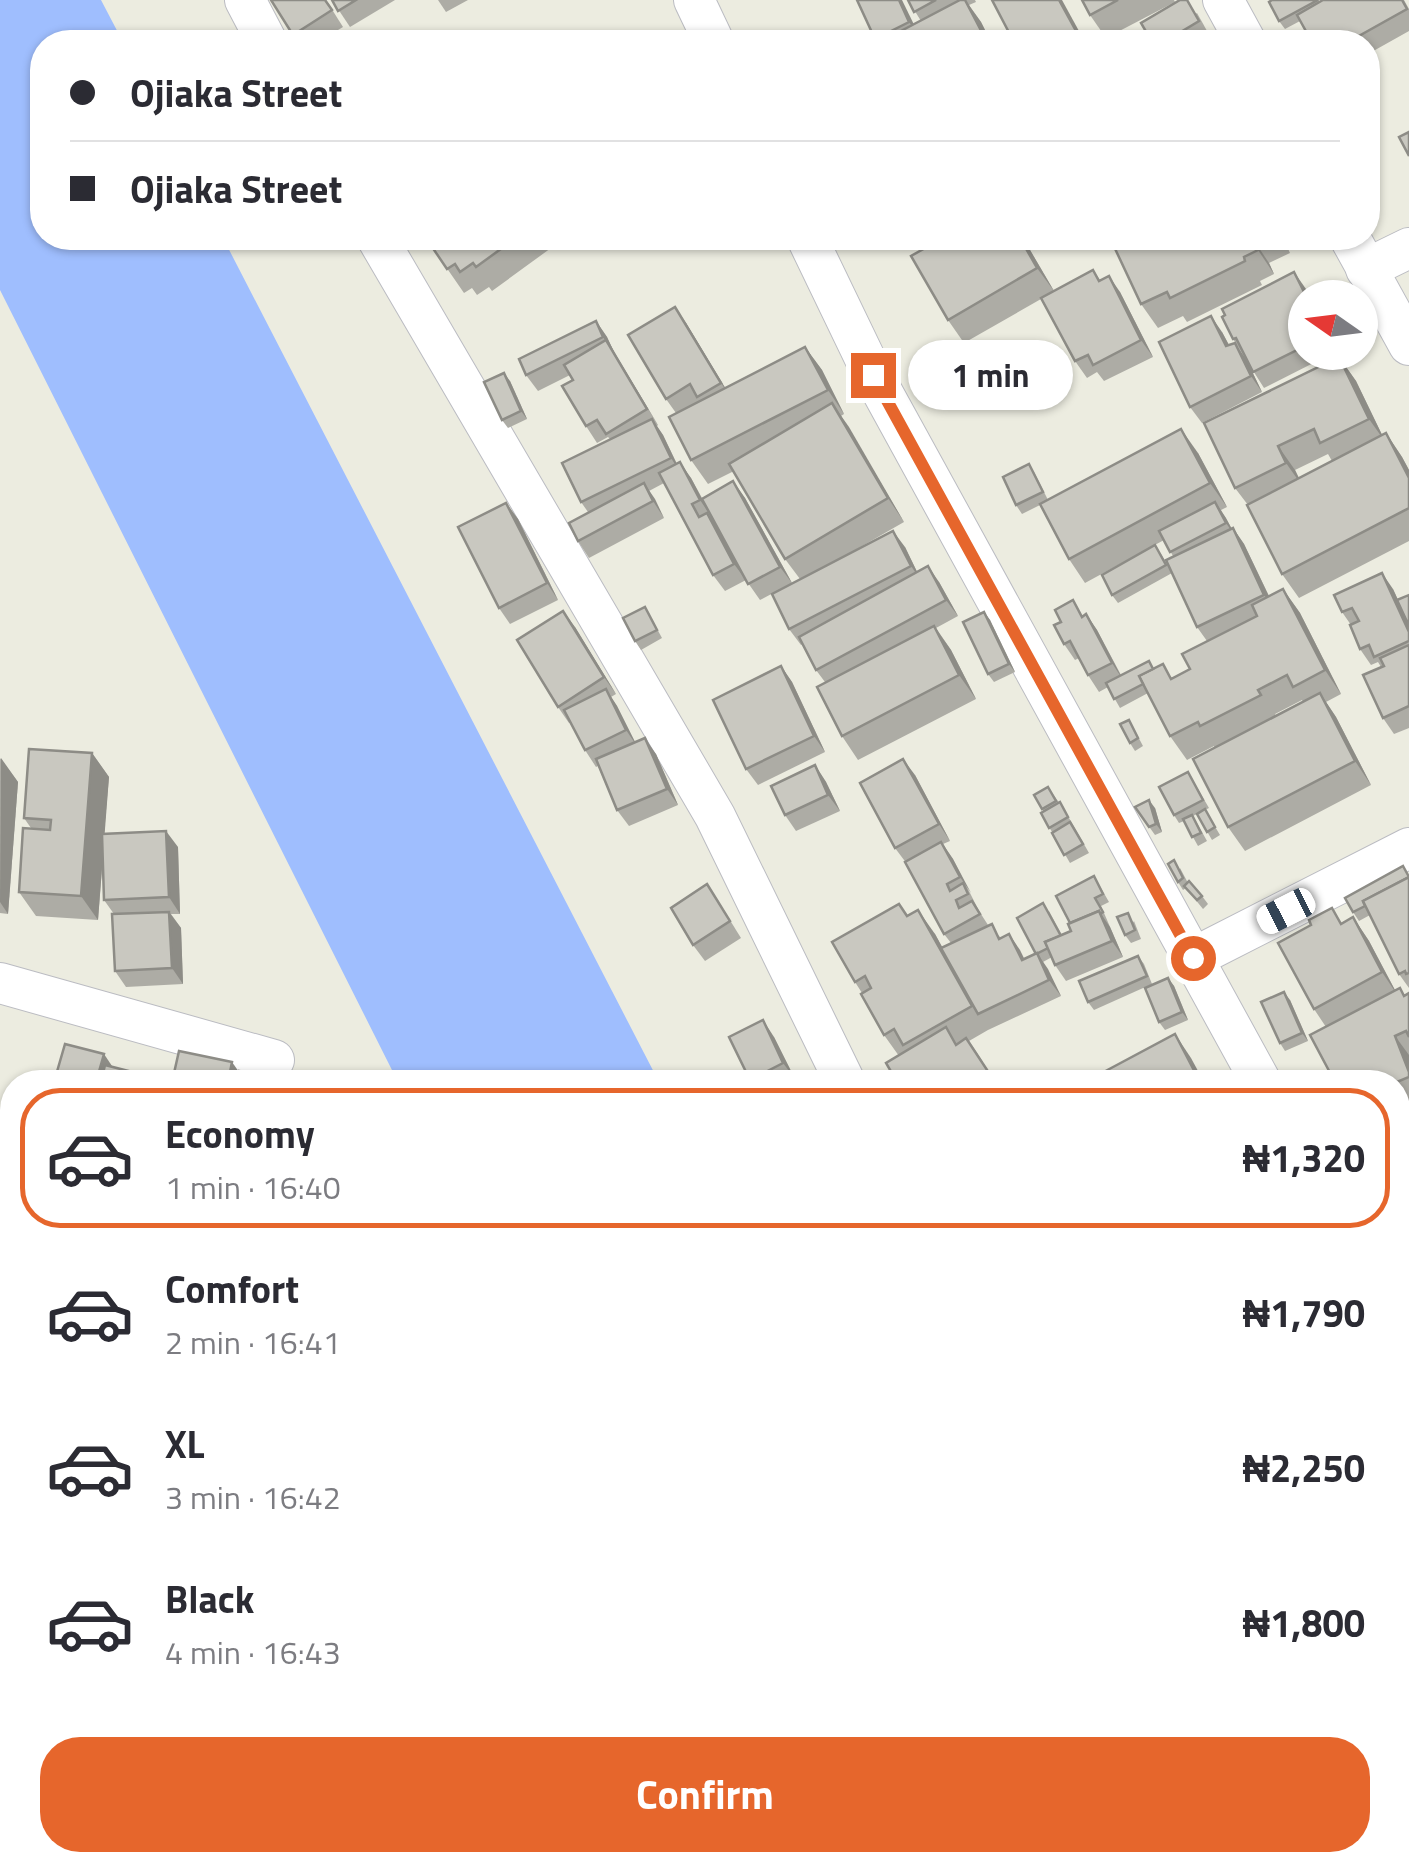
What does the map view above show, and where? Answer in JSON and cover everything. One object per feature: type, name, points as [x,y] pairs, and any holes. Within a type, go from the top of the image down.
[{"type":"street","points":[[245,0],[261,30]]},
{"type":"street","points":[[694,0],[708,30]]},
{"type":"street","points":[[1223,0],[1239,30]]},
{"type":"street","points":[[1409,248],[1358,253],[1409,345]]},
{"type":"street","points":[[384,250],[715,816],[836,1067]]},
{"type":"street","points":[[813,250],[873,375],[1254,1070]]},
{"type":"street","points":[[1193,958],[1409,848]]},
{"type":"street","points":[[0,983],[274,1060]]},
{"type":"water","points":[[0,0],[101,0],[117,30],[30,30],[30,250],[229,250],[653,1070],[392,1070],[0,290]]},
{"type":"building","points":[[271,0],[325,0],[332,10],[301,30],[290,30]]},
{"type":"building","points":[[332,0],[356,0],[338,11]]},
{"type":"building","points":[[857,0],[899,0],[909,22],[893,30],[871,30]]},
{"type":"building","points":[[908,0],[936,0],[914,12]]},
{"type":"building","points":[[965,0],[981,30],[903,30]]},
{"type":"building","points":[[992,0],[1059,0],[1075,30],[1008,30]]},
{"type":"building","points":[[1082,0],[1118,0],[1090,15]]},
{"type":"building","points":[[1180,0],[1187,0],[1199,21],[1184,30],[1145,30],[1141,23]]},
{"type":"building","points":[[1318,0],[1279,21],[1269,2]]},
{"type":"building","points":[[1323,0],[1402,0],[1407,9],[1369,30],[1305,30],[1297,15]]},
{"type":"building","points":[[1409,132],[1409,156],[1399,137]]},
{"type":"building","points":[[434,250],[499,250],[476,267],[473,263],[460,272],[455,264],[447,269]]},
{"type":"building","points":[[922,250],[1027,250],[1037,268],[948,320],[911,256]]},
{"type":"building","points":[[1116,250],[1258,250],[1244,257],[1245,261],[1170,298],[1167,292],[1141,304]]},
{"type":"building","points":[[1093,270],[1099,281],[1109,276],[1141,340],[1093,365],[1088,355],[1075,361],[1041,298]]},
{"type":"building","points":[[1294,272],[1298,280],[1288,280],[1288,354],[1253,372],[1222,317],[1222,309]]},
{"type":"building","points":[[675,307],[721,383],[697,397],[690,384],[666,399],[628,335]]},
{"type":"building","points":[[1211,316],[1226,346],[1235,343],[1251,376],[1190,407],[1159,342]]},
{"type":"building","points":[[596,321],[603,337],[526,375],[519,359]]},
{"type":"building","points":[[606,340],[647,409],[606,434],[597,420],[586,426],[562,386],[573,380],[564,365]]},
{"type":"building","points":[[805,347],[828,390],[691,460],[669,417]]},
{"type":"building","points":[[1312,370],[1345,370],[1369,419],[1320,443],[1314,429],[1278,446],[1286,463],[1235,488],[1204,423]]},
{"type":"building","points":[[504,373],[521,411],[502,420],[484,382]]},
{"type":"building","points":[[832,403],[888,498],[785,559],[729,464]]},
{"type":"building","points":[[652,419],[671,458],[581,502],[562,463]]},
{"type":"building","points":[[1181,429],[1210,483],[1069,559],[1040,504]]},
{"type":"building","points":[[1386,433],[1409,478],[1409,508],[1282,574],[1247,505]]},
{"type":"building","points":[[680,462],[700,500],[692,504],[699,517],[707,513],[734,564],[713,575],[659,473]]},
{"type":"building","points":[[1029,464],[1043,492],[1016,505],[1003,477]]},
{"type":"building","points":[[733,481],[780,567],[748,584],[702,499]]},
{"type":"building","points":[[644,483],[653,501],[578,541],[569,523]]},
{"type":"building","points":[[1215,502],[1226,523],[1170,552],[1159,531]]},
{"type":"building","points":[[506,503],[547,583],[499,608],[458,527]]},
{"type":"building","points":[[1233,528],[1264,595],[1197,627],[1166,560]]},
{"type":"building","points":[[893,531],[911,566],[789,629],[772,594]]},
{"type":"building","points":[[1155,545],[1166,565],[1112,595],[1102,575]]},
{"type":"building","points":[[928,566],[946,600],[816,670],[799,637]]},
{"type":"building","points":[[1382,573],[1409,632],[1409,641],[1374,657],[1369,645],[1360,649],[1350,625],[1359,621],[1352,608],[1342,612],[1334,595]]},
{"type":"building","points":[[1283,589],[1325,670],[1293,687],[1287,675],[1258,690],[1261,695],[1200,726],[1198,722],[1170,736],[1139,676],[1163,664],[1171,679],[1190,669],[1182,654],[1257,616],[1252,605]]},
{"type":"building","points":[[1409,595],[1409,626],[1397,600]]},
{"type":"building","points":[[1073,600],[1082,617],[1086,614],[1112,663],[1088,675],[1070,641],[1064,644],[1054,625],[1061,622],[1055,610]]},
{"type":"building","points":[[645,607],[657,630],[635,641],[623,618]]},
{"type":"building","points":[[563,611],[604,677],[558,707],[517,640]]},
{"type":"building","points":[[984,612],[1009,664],[988,674],[963,622]]},
{"type":"building","points":[[934,626],[959,675],[842,736],[817,687]]},
{"type":"building","points":[[1409,645],[1409,706],[1383,718],[1363,675],[1384,666],[1380,658]]},
{"type":"building","points":[[1149,661],[1153,669],[1139,676],[1143,684],[1114,699],[1106,683]]},
{"type":"building","points":[[781,666],[814,736],[746,769],[713,700]]},
{"type":"building","points":[[606,689],[626,730],[585,750],[564,710]]},
{"type":"building","points":[[1320,693],[1355,761],[1228,827],[1193,759]]},
{"type":"building","points":[[1129,720],[1138,738],[1130,743],[1120,724]]},
{"type":"building","points":[[645,738],[667,789],[617,810],[596,759]]},
{"type":"building","points":[[29,749],[92,753],[81,896],[19,892],[23,828],[50,830],[51,820],[24,818]]},
{"type":"building","points":[[903,759],[939,824],[895,848],[860,783]]},
{"type":"building","points":[[815,765],[828,795],[785,815],[771,786]]},
{"type":"building","points":[[1188,772],[1203,800],[1174,815],[1159,787]]},
{"type":"building","points":[[1048,787],[1056,801],[1042,809],[1034,795]]},
{"type":"building","points":[[1149,800],[1156,824],[1149,827],[1135,807]]},
{"type":"building","points":[[1060,802],[1068,817],[1049,828],[1041,813]]},
{"type":"building","points":[[1205,809],[1215,827],[1207,832],[1197,814]]},
{"type":"building","points":[[1192,815],[1201,833],[1192,837],[1183,819]]},
{"type":"building","points":[[1070,822],[1083,844],[1064,855],[1052,833]]},
{"type":"building","points":[[166,831],[169,897],[104,900],[102,834]]},
{"type":"building","points":[[941,842],[960,877],[947,884],[950,891],[963,883],[968,894],[956,900],[959,908],[972,901],[980,914],[944,934],[905,862]]},
{"type":"building","points":[[1174,860],[1183,878],[1178,882],[1168,864]]},
{"type":"building","points":[[1403,866],[1409,877],[1363,901],[1365,906],[1353,912],[1345,898]]},
{"type":"building","points":[[1094,876],[1103,894],[1095,898],[1103,912],[1070,923],[1056,896]]},
{"type":"building","points":[[1409,877],[1409,973],[1399,974],[1363,901]]},
{"type":"building","points":[[1189,881],[1202,896],[1197,900],[1184,886]]},
{"type":"building","points":[[707,884],[730,921],[693,945],[671,908]]},
{"type":"building","points":[[1043,903],[1061,936],[1045,942],[1048,948],[1036,954],[1017,918]]},
{"type":"building","points":[[899,904],[907,916],[918,910],[972,1006],[903,1045],[894,1029],[884,1035],[861,994],[871,988],[865,976],[855,982],[832,942]]},
{"type":"building","points":[[1332,908],[1341,924],[1353,917],[1382,972],[1314,1009],[1278,943]]},
{"type":"building","points":[[1099,911],[1112,941],[1055,965],[1045,942],[1071,931],[1068,924]]},
{"type":"building","points":[[169,912],[172,968],[115,971],[112,914]]},
{"type":"building","points":[[1128,913],[1135,930],[1125,935],[1117,917]]},
{"type":"building","points":[[992,924],[999,939],[1009,934],[1022,960],[1037,953],[1049,980],[978,1014],[941,948]]},
{"type":"building","points":[[1138,956],[1147,976],[1088,1002],[1079,981]]},
{"type":"building","points":[[1168,978],[1182,1012],[1159,1022],[1145,988]]},
{"type":"building","points":[[1400,988],[1404,996],[1409,993],[1409,1037],[1406,1031],[1395,1036],[1408,1070],[1329,1070],[1310,1035]]},
{"type":"building","points":[[1284,992],[1302,1033],[1280,1043],[1261,1002]]},
{"type":"building","points":[[763,1020],[783,1063],[769,1070],[745,1070],[729,1037]]},
{"type":"building","points":[[946,1027],[956,1045],[966,1038],[987,1070],[890,1070],[886,1063]]},
{"type":"building","points":[[1175,1034],[1194,1070],[1108,1070]]},
{"type":"building","points":[[65,1044],[104,1054],[99,1070],[57,1070]]},
{"type":"building","points":[[179,1051],[232,1062],[230,1070],[175,1070]]},
{"type":"route","points":[[873,375],[1193,958]]}]
